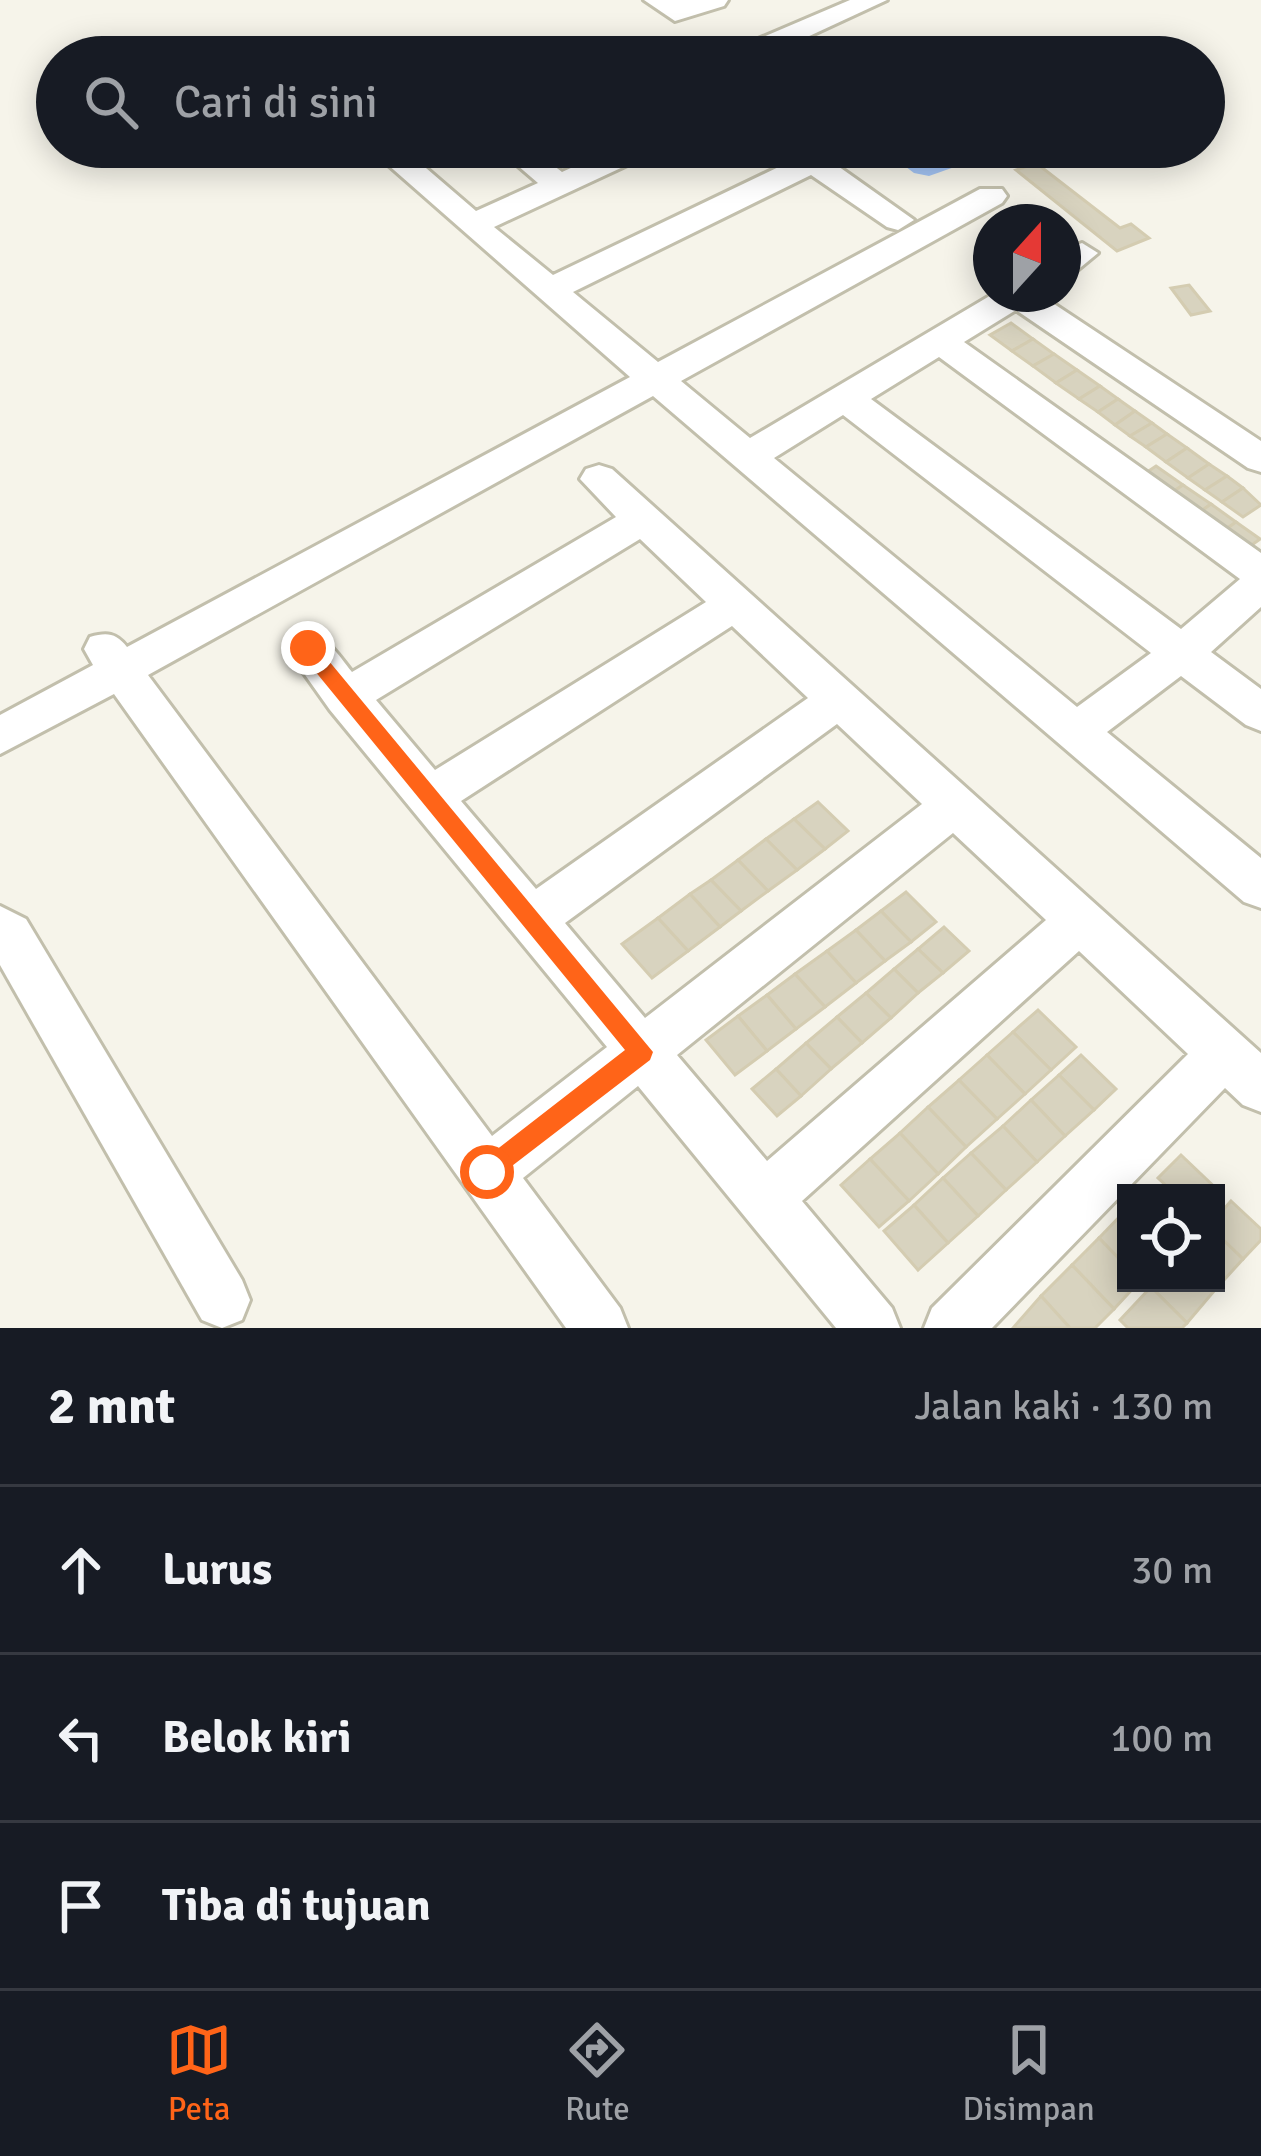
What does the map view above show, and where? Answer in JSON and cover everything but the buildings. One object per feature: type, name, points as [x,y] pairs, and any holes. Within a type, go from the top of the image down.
[{"type":"street","points":[[658,0],[675,13],[714,0]]},
{"type":"street","points":[[789,36],[873,0]]},
{"type":"street","points":[[407,168],[642,372],[1261,887]]},
{"type":"street","points":[[538,168],[560,185]]},
{"type":"street","points":[[472,226],[597,168]]},
{"type":"street","points":[[548,291],[776,168]]},
{"type":"street","points":[[822,168],[898,220]]},
{"type":"street","points":[[0,736],[113,659],[642,372],[992,196],[970,191],[948,194],[642,372]]},
{"type":"street","points":[[745,458],[988,312]]},
{"type":"street","points":[[1044,312],[1261,459]]},
{"type":"street","points":[[940,341],[1261,574]]},
{"type":"street","points":[[845,398],[1261,712]]},
{"type":"street","points":[[598,478],[1242,1070],[952,1328]]},
{"type":"street","points":[[345,698],[643,519]]},
{"type":"street","points":[[1075,731],[1184,651],[1261,584]]},
{"type":"street","points":[[428,798],[735,604]]},
{"type":"street","points":[[308,648],[872,1328]]},
{"type":"street","points":[[0,704],[113,659]]},
{"type":"street","points":[[113,659],[600,1328]]},
{"type":"street","points":[[530,920],[839,699]]},
{"type":"street","points":[[487,1172],[954,806]]},
{"type":"street","points":[[764,1198],[1079,921]]},
{"type":"street","points":[[0,928],[9,935],[222,1300]]},
{"type":"water","points":[[907,168],[952,168],[929,176]]},
{"type":"route","points":[[308,648],[641,1052],[487,1172]]}]
